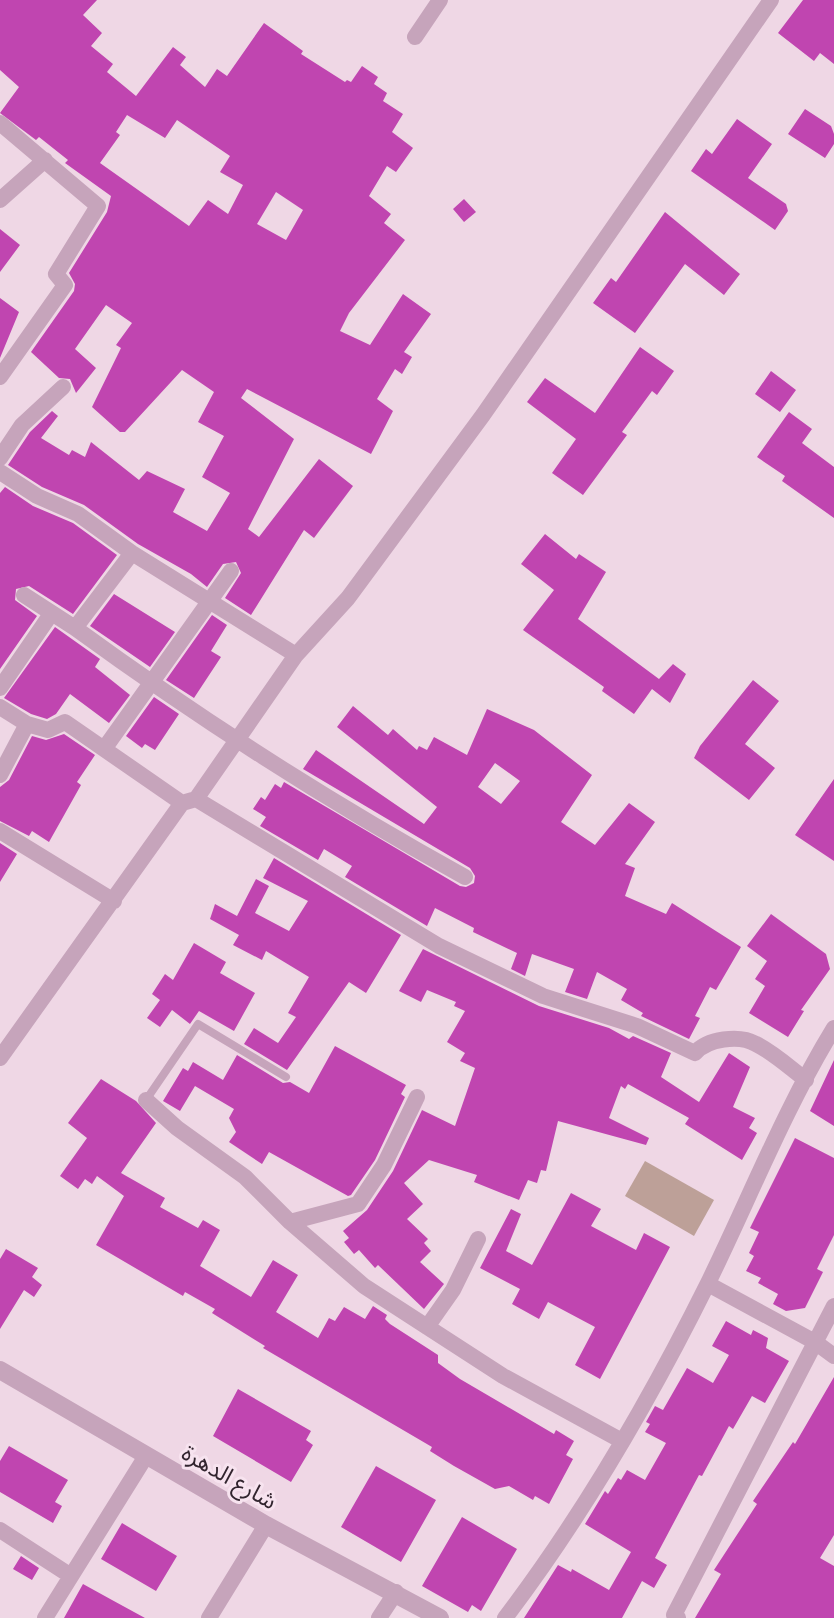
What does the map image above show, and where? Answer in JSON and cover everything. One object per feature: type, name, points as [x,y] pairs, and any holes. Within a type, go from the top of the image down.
[{"type":"street","points":[[415,37],[440,0]]},
{"type":"street","points":[[0,1058],[114,901],[237,740],[296,655],[348,598],[483,415],[771,0]]},
{"type":"street","points":[[0,123],[98,206],[56,274],[65,285],[0,377]]},
{"type":"street","points":[[0,200],[45,160]]},
{"type":"street","points":[[0,458],[22,425],[62,387]]},
{"type":"street","points":[[0,472],[37,496],[78,514],[131,553],[296,655]]},
{"type":"street","points":[[75,628],[131,553]]},
{"type":"street","points":[[104,749],[231,571]]},
{"type":"street","points":[[24,595],[150,682],[337,804],[465,877]]},
{"type":"street","points":[[0,688],[51,614]]},
{"type":"street","points":[[0,707],[27,724],[48,730],[65,722],[189,801],[439,946],[543,996],[637,1026],[695,1053],[702,1045],[719,1040],[754,1042],[806,1080]]},
{"type":"street","points":[[0,775],[27,724]]},
{"type":"street","points":[[0,831],[114,901]]},
{"type":"street","points":[[505,1618],[549,1560],[622,1441],[708,1284],[806,1080],[833,1034]]},
{"type":"street","points":[[290,1222],[358,1204],[384,1165],[417,1097]]},
{"type":"street","points":[[146,1100],[177,1128],[245,1177],[290,1222],[364,1286],[503,1376],[622,1441]]},
{"type":"street","points":[[427,1327],[453,1290],[478,1239]]},
{"type":"street","points":[[708,1284],[815,1342],[834,1356]]},
{"type":"street","points":[[675,1617],[834,1306]]},
{"type":"street","name":"شارع الدهرة","points":[[1,1374],[266,1525],[396,1592],[440,1618]]},
{"type":"street","points":[[45,1618],[146,1456]]},
{"type":"street","points":[[209,1618],[266,1525]]},
{"type":"street","points":[[0,1530],[72,1576]]},
{"type":"street","points":[[379,1618],[396,1592]]},
{"type":"lane","points":[[146,1100],[198,1024],[286,1077]]},
{"type":"shaded area","points":[[645,1161],[714,1200],[694,1236],[625,1196]]},
{"type":"building","points":[[0,0],[97,0],[83,15],[102,33],[91,46],[113,64],[107,72],[136,96],[173,47],[186,57],[180,65],[205,87],[217,69],[227,76],[264,23],[303,51],[301,54],[345,82],[351,82],[362,66],[378,77],[374,84],[387,93],[383,101],[403,114],[392,132],[413,148],[396,172],[387,166],[369,196],[391,214],[384,223],[405,240],[349,313],[340,331],[370,345],[403,294],[431,314],[404,352],[412,357],[402,374],[395,369],[377,399],[393,411],[371,454],[247,389],[241,398],[294,439],[248,529],[259,537],[319,459],[353,486],[314,538],[304,530],[251,615],[225,598],[241,573],[236,562],[223,564],[207,587],[191,574],[138,544],[84,505],[42,487],[8,465],[30,432],[52,411],[58,416],[41,438],[69,455],[72,450],[85,457],[91,442],[139,480],[147,471],[185,489],[173,512],[207,531],[230,493],[202,477],[224,436],[198,422],[214,392],[182,370],[125,432],[120,432],[92,407],[121,348],[116,345],[132,323],[106,305],[75,349],[96,368],[76,393],[70,379],[59,378],[31,352],[74,291],[75,284],[69,273],[107,212],[111,196],[65,163],[68,160],[39,137],[36,140],[0,113],[19,87],[0,70]],"holes":[[[127,115],[165,138],[177,120],[230,156],[220,172],[243,185],[228,214],[208,200],[189,226],[100,163],[120,135],[116,132]],[[276,192],[303,210],[286,240],[257,224]]]},
{"type":"building","points":[[803,0],[834,0],[834,64],[820,53],[814,61],[778,33]]},
{"type":"building","points":[[805,109],[831,126],[834,144],[825,158],[788,134]]},
{"type":"building","points":[[737,119],[772,144],[748,178],[786,204],[788,211],[775,230],[691,171],[706,149],[712,154]]},
{"type":"building","points":[[464,199],[476,212],[464,222],[453,209]]},
{"type":"building","points":[[665,212],[740,274],[724,295],[685,264],[635,333],[593,303],[611,278],[616,282]]},
{"type":"building","points":[[0,229],[20,245],[0,272]]},
{"type":"building","points":[[0,298],[19,312],[0,358]]},
{"type":"building","points":[[640,347],[674,371],[657,395],[652,391],[622,432],[627,435],[583,495],[552,473],[576,439],[527,402],[545,378],[595,413]]},
{"type":"building","points":[[771,371],[796,390],[780,412],[755,394]]},
{"type":"building","points":[[789,412],[812,429],[802,443],[834,467],[834,518],[782,481],[785,476],[757,457]]},
{"type":"building","points":[[5,487],[33,506],[73,523],[117,555],[73,614],[29,586],[16,589],[15,600],[37,616],[0,669],[0,493]]},
{"type":"building","points":[[545,534],[576,559],[579,554],[606,572],[578,619],[659,679],[673,664],[686,674],[670,703],[652,689],[634,714],[602,691],[604,687],[523,630],[554,590],[521,564]]},
{"type":"building","points":[[114,594],[175,632],[150,667],[90,626]]},
{"type":"building","points":[[212,615],[227,625],[211,651],[221,657],[194,698],[166,680]]},
{"type":"building","points":[[55,627],[100,659],[95,667],[130,695],[109,723],[70,694],[56,714],[47,719],[31,714],[4,698]]},
{"type":"building","points":[[753,680],[779,701],[745,744],[775,768],[749,800],[694,758],[700,746]]},
{"type":"building","points":[[154,697],[179,714],[155,750],[145,744],[142,748],[126,736]]},
{"type":"building","points":[[353,706],[388,735],[393,729],[417,750],[419,746],[427,750],[434,737],[467,755],[487,709],[534,730],[592,775],[561,822],[595,845],[629,803],[655,822],[625,864],[635,868],[625,896],[666,914],[672,903],[741,947],[716,990],[710,987],[695,1016],[700,1018],[689,1039],[641,1016],[643,1013],[621,1000],[627,989],[597,972],[587,999],[565,992],[574,969],[532,954],[525,976],[511,969],[517,953],[473,932],[474,928],[435,908],[427,926],[345,877],[352,866],[324,849],[318,860],[260,826],[266,817],[253,809],[261,797],[265,800],[275,784],[281,788],[284,782],[460,886],[466,887],[474,883],[475,876],[470,868],[303,769],[316,750],[424,824],[437,807],[337,727]],"holes":[[[495,763],[520,781],[501,804],[478,787]]]},
{"type":"building","points":[[64,734],[95,755],[77,782],[81,785],[49,842],[32,831],[29,836],[0,821],[0,787],[9,780],[32,736],[46,740]]},
{"type":"building","points":[[834,779],[834,861],[795,835]]},
{"type":"building","points":[[0,843],[17,854],[0,882]]},
{"type":"building","points":[[274,858],[401,935],[366,993],[349,982],[287,1070],[244,1044],[254,1028],[278,1043],[296,1017],[288,1013],[309,977],[266,951],[262,960],[233,945],[239,935],[210,919],[215,904],[237,916],[256,879],[269,886],[255,913],[289,931],[308,901],[263,878]]},
{"type":"building","points":[[771,914],[826,954],[830,969],[801,1010],[804,1011],[788,1037],[749,1013],[765,986],[755,979],[767,961],[747,946]]},
{"type":"building","points":[[194,943],[226,962],[220,973],[255,993],[234,1031],[199,1011],[190,1024],[172,1010],[160,1027],[147,1018],[160,1000],[152,994],[165,974],[173,980]]},
{"type":"building","points":[[423,949],[539,1006],[609,1028],[629,1039],[633,1036],[671,1053],[661,1077],[699,1102],[729,1053],[750,1067],[733,1107],[755,1118],[749,1128],[757,1133],[742,1160],[685,1124],[689,1118],[628,1084],[625,1089],[621,1086],[609,1118],[649,1138],[646,1145],[558,1121],[546,1171],[541,1170],[537,1183],[528,1180],[519,1200],[474,1182],[477,1175],[429,1160],[404,1183],[423,1204],[407,1219],[428,1239],[424,1243],[431,1251],[420,1262],[444,1284],[424,1309],[378,1265],[375,1268],[359,1250],[354,1254],[344,1242],[349,1238],[343,1231],[367,1210],[393,1171],[422,1110],[455,1126],[475,1068],[460,1061],[465,1053],[447,1042],[465,1011],[454,1006],[456,1002],[427,990],[421,1002],[399,991]]},
{"type":"building","points":[[335,1046],[406,1085],[401,1094],[405,1097],[375,1160],[348,1196],[269,1152],[262,1164],[229,1142],[236,1132],[229,1118],[234,1109],[195,1086],[180,1111],[163,1101],[183,1068],[188,1071],[193,1062],[223,1080],[237,1055],[283,1083],[290,1082],[309,1093]]},
{"type":"building","points":[[834,1060],[834,1126],[810,1111]]},
{"type":"building","points":[[101,1079],[136,1101],[156,1123],[121,1173],[165,1198],[160,1207],[198,1228],[203,1220],[220,1230],[200,1266],[251,1297],[273,1260],[298,1275],[276,1312],[318,1338],[329,1318],[335,1321],[344,1307],[365,1319],[373,1306],[387,1315],[385,1319],[390,1324],[438,1355],[438,1363],[460,1379],[554,1434],[556,1430],[574,1441],[566,1455],[573,1459],[549,1504],[535,1496],[533,1500],[509,1486],[495,1489],[454,1466],[430,1451],[432,1447],[263,1348],[265,1346],[212,1313],[215,1309],[185,1292],[183,1296],[96,1245],[124,1196],[97,1176],[92,1184],[85,1179],[78,1189],[60,1176],[87,1138],[68,1123]]},
{"type":"building","points":[[795,1138],[834,1158],[834,1235],[817,1269],[823,1272],[805,1308],[786,1311],[773,1304],[778,1294],[758,1283],[761,1278],[746,1271],[754,1256],[749,1253],[759,1232],[750,1228]]},
{"type":"building","points":[[571,1193],[601,1209],[591,1226],[636,1250],[644,1233],[670,1247],[600,1379],[575,1365],[595,1327],[548,1302],[539,1319],[512,1304],[520,1289],[480,1268],[511,1209],[521,1214],[506,1251],[532,1265]]},
{"type":"building","points":[[6,1249],[38,1268],[32,1277],[42,1285],[34,1297],[24,1290],[0,1329],[0,1259]]},
{"type":"building","points":[[726,1321],[751,1335],[753,1330],[768,1338],[766,1348],[789,1361],[765,1403],[752,1396],[733,1429],[729,1426],[702,1476],[699,1475],[655,1558],[667,1565],[654,1588],[642,1581],[622,1618],[524,1618],[558,1565],[571,1572],[572,1569],[609,1590],[631,1552],[585,1524],[605,1491],[608,1494],[627,1470],[645,1480],[666,1443],[645,1432],[650,1424],[646,1422],[655,1406],[663,1410],[687,1368],[713,1383],[729,1355],[712,1346]]},
{"type":"building","points":[[834,1377],[834,1535],[820,1558],[834,1566],[834,1618],[695,1618],[721,1574],[714,1570],[757,1504],[753,1501],[793,1442],[795,1444]]},
{"type":"building","points":[[238,1389],[311,1431],[306,1440],[313,1445],[291,1482],[213,1436]]},
{"type":"building","points":[[9,1446],[68,1480],[55,1502],[62,1506],[53,1523],[0,1492],[0,1461]]},
{"type":"building","points":[[376,1466],[436,1500],[401,1562],[341,1527]]},
{"type":"building","points":[[462,1517],[517,1549],[481,1611],[472,1605],[468,1612],[422,1586]]},
{"type":"building","points":[[122,1523],[177,1556],[156,1591],[101,1559]]},
{"type":"building","points":[[21,1556],[39,1568],[32,1580],[13,1569]]},
{"type":"building","points":[[83,1584],[112,1600],[145,1618],[64,1618]]}]
